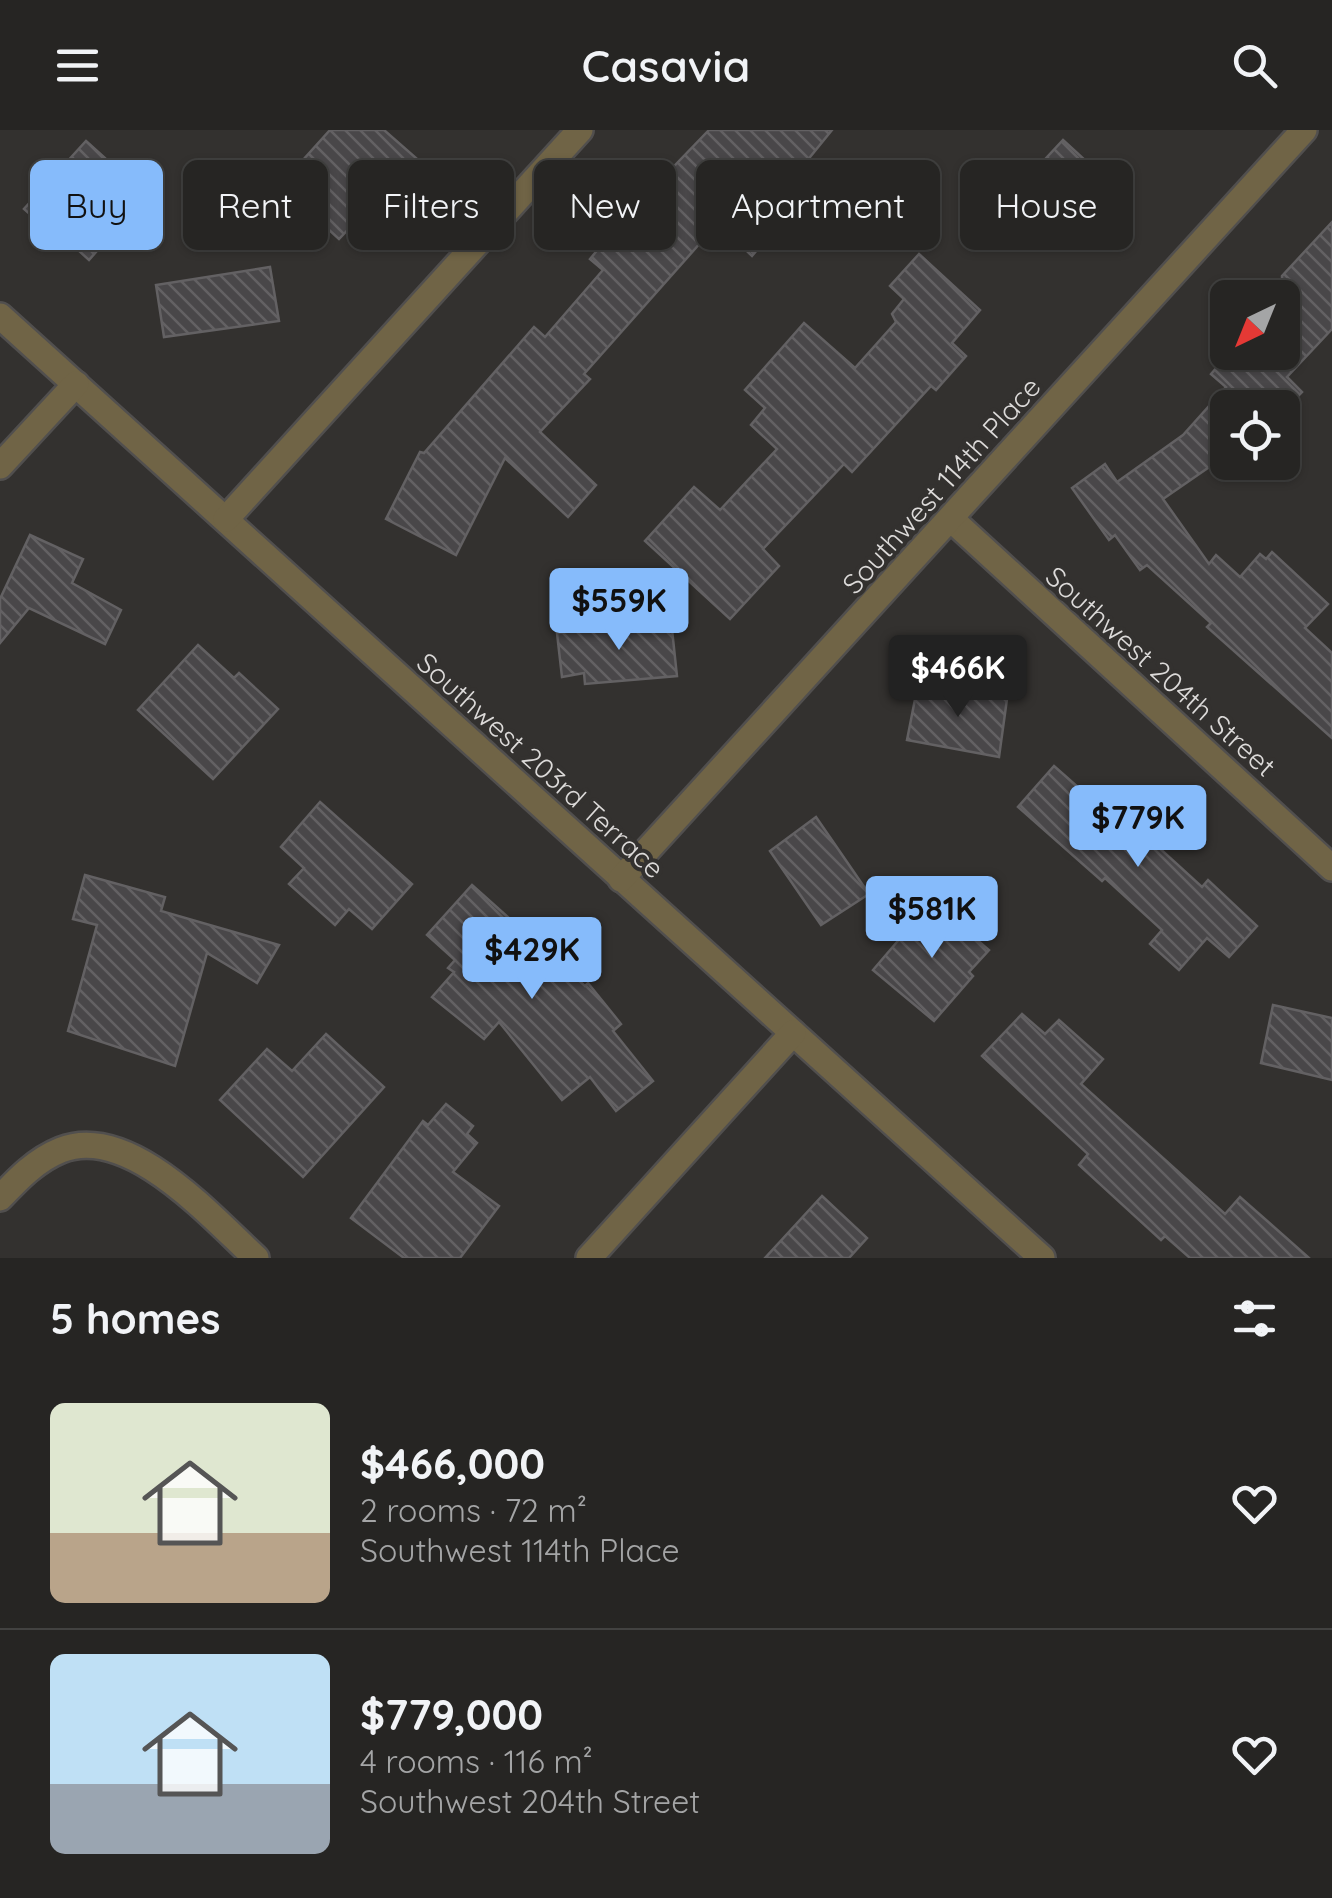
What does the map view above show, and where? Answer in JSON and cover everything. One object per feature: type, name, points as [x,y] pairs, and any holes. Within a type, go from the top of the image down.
[{"type":"street","points":[[226,519],[580,130]]},
{"type":"street","name":"Southwest 114th Place","points":[[621,879],[1304,130]]},
{"type":"street","name":"Southwest 203rd Terrace","points":[[0,316],[1042,1258]]},
{"type":"street","points":[[0,466],[76,384]]},
{"type":"street","name":"Southwest 204th Street","points":[[951,519],[1332,868]]},
{"type":"street","points":[[589,1258],[792,1033]]},
{"type":"street","points":[[0,1198],[26,1171],[62,1149],[100,1146],[140,1161],[171,1182],[256,1258]]},
{"type":"building","points":[[330,130],[384,130],[416,158],[348,160],[348,230],[339,239],[328,229],[328,160],[303,160]]},
{"type":"building","points":[[709,130],[832,130],[808,160],[696,160],[696,248],[584,374],[590,379],[540,432],[596,485],[568,517],[505,458],[456,555],[386,519],[420,452],[424,453],[534,327],[545,337],[603,270],[590,259],[597,250],[676,250],[676,164]]},
{"type":"building","points":[[1063,140],[1085,160],[1044,160]]},
{"type":"building","points":[[86,141],[107,160],[69,160]]},
{"type":"building","points":[[1332,222],[1332,329],[1300,363],[1300,280],[1282,280]]},
{"type":"building","points":[[78,250],[98,250],[89,260]]},
{"type":"building","points":[[919,254],[980,310],[952,343],[966,356],[936,390],[931,386],[852,472],[844,464],[763,549],[779,566],[730,619],[645,541],[694,487],[720,510],[777,449],[751,425],[765,408],[745,390],[804,323],[855,368],[896,322],[892,314],[904,299],[890,286]]},
{"type":"building","points":[[270,267],[279,321],[164,337],[156,285]]},
{"type":"building","points":[[1214,370],[1294,370],[1287,377],[1300,390],[1223,390],[1226,387],[1211,374]]},
{"type":"building","points":[[1210,405],[1210,466],[1163,499],[1209,564],[1216,555],[1240,577],[1260,554],[1266,559],[1272,552],[1328,604],[1305,628],[1332,653],[1332,738],[1207,627],[1211,623],[1147,565],[1140,570],[1115,535],[1109,540],[1072,488],[1105,464],[1117,482],[1183,435]]},
{"type":"building","points":[[30,535],[83,559],[72,583],[121,610],[105,644],[29,608],[0,643],[0,599]]},
{"type":"building","points":[[671,620],[677,676],[585,684],[584,673],[562,677],[557,633]]},
{"type":"building","points":[[198,645],[234,678],[239,673],[278,709],[213,779],[138,710]]},
{"type":"building","points":[[918,684],[1007,699],[999,757],[907,740]]},
{"type":"building","points":[[1054,766],[1114,819],[1126,805],[1151,828],[1145,835],[1202,887],[1208,880],[1257,926],[1229,957],[1207,938],[1179,970],[1150,944],[1162,930],[1018,807]]},
{"type":"building","points":[[320,802],[412,884],[372,929],[349,909],[335,925],[289,884],[304,868],[281,847]]},
{"type":"building","points":[[816,817],[869,894],[821,925],[770,851]]},
{"type":"building","points":[[85,875],[165,897],[161,911],[279,945],[257,983],[207,953],[175,1066],[68,1031],[97,925],[73,919]]},
{"type":"building","points":[[472,885],[585,986],[588,983],[621,1024],[613,1031],[653,1081],[616,1111],[590,1077],[562,1100],[499,1022],[484,1039],[432,997],[454,972],[448,968],[455,960],[427,935]]},
{"type":"building","points":[[932,901],[989,950],[969,972],[973,976],[934,1021],[873,970]]},
{"type":"building","points":[[1273,1005],[1332,1018],[1332,1080],[1261,1063]]},
{"type":"building","points":[[1022,1014],[1045,1034],[1059,1020],[1103,1059],[1081,1084],[1225,1214],[1240,1197],[1309,1258],[1190,1258],[1165,1236],[1161,1240],[1079,1165],[1088,1154],[982,1056]]},
{"type":"building","points":[[326,1034],[384,1087],[303,1177],[220,1100],[267,1049],[292,1071]]},
{"type":"building","points":[[446,1104],[473,1126],[467,1134],[477,1143],[453,1172],[499,1206],[460,1258],[404,1258],[351,1218],[423,1121],[428,1125]]},
{"type":"building","points":[[822,1196],[867,1238],[849,1258],[765,1258]]}]
